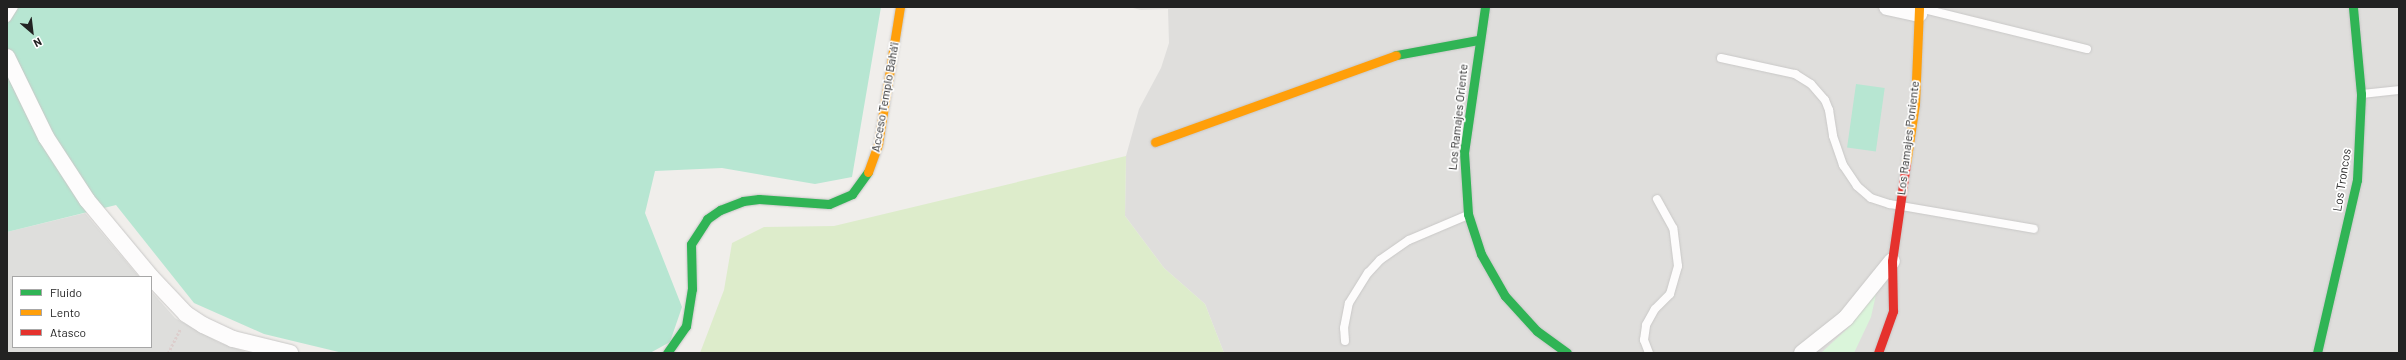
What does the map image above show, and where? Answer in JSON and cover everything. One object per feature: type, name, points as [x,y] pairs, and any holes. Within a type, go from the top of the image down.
[{"type":"street","name":"Acceso Templo Bahá'i","points":[[667,353],[680,339],[686,326],[692,288],[691,244],[707,219],[720,210],[744,201],[759,199],[830,204],[852,194],[862,182],[873,163],[878,144],[900,7]]},
{"type":"street","name":"Los Ramajes Oriente","points":[[1485,7],[1478,40],[1464,152],[1465,194],[1468,214],[1481,254],[1505,296],[1537,331],[1567,353]]},
{"type":"street","points":[[1887,7],[1919,10]]},
{"type":"street","name":"Los Troncos","points":[[2317,353],[2357,180],[2361,94],[2353,7]]},
{"type":"street","name":"Los Ramajes Poniente","points":[[1878,353],[1893,311],[1892,261],[1915,104],[1919,10]]},
{"type":"street","points":[[1155,142],[1393,56],[1478,40]]},
{"type":"street","points":[[7,57],[46,136],[87,200],[150,276]]},
{"type":"street","points":[[1802,353],[1828,335],[1846,318],[1892,261]]},
{"type":"street","points":[[152,278],[186,314],[232,339],[290,353]]},
{"type":"lane","points":[[7,18],[14,7]]},
{"type":"lane","points":[[1919,10],[2087,50]]},
{"type":"lane","points":[[1721,58],[1795,74],[1811,84],[1825,100],[1837,150],[1857,186],[1876,200],[2034,230]]},
{"type":"lane","points":[[2361,94],[2399,90]]},
{"type":"lane","points":[[1649,353],[1644,340],[1646,325],[1652,312],[1670,294],[1678,266],[1672,228],[1657,200]]},
{"type":"lane","points":[[1345,341],[1344,328],[1349,303],[1368,273],[1380,260],[1409,240],[1468,214]]},
{"type":"path","points":[[168,353],[186,314]]},
{"type":"shaded area","points":[[1129,7],[2399,7],[2399,353],[1224,353],[1205,304],[1164,268],[1125,216],[1126,156],[1139,109],[1161,68],[1169,43],[1168,9],[1141,10]]},
{"type":"shaded area","points":[[85,213],[138,276],[12,276],[12,348],[152,348],[152,292],[175,318],[218,342],[249,353],[7,353],[7,232]]},
{"type":"green space","points":[[7,7],[881,7],[852,177],[815,184],[722,168],[655,171],[645,213],[682,307],[670,342],[650,353],[343,353],[264,334],[194,303],[116,205],[7,232]]},
{"type":"green space","points":[[1856,84],[1885,88],[1876,151],[1847,147]]},
{"type":"green space","points":[[1126,156],[1125,216],[1164,268],[1205,304],[1224,353],[700,353],[724,290],[732,243],[764,227],[834,226]]},
{"type":"green space","points":[[1877,290],[1871,317],[1854,353],[1821,353],[1850,326]]},
{"type":"traffic: fast","points":[[1485,7],[1464,152],[1468,214],[1481,254],[1505,296],[1537,331],[1567,353]]},
{"type":"traffic: fast","points":[[2317,353],[2357,180],[2361,94],[2353,7]]},
{"type":"traffic: fast","points":[[1396,55],[1478,40]]},
{"type":"traffic: fast","points":[[667,353],[686,326],[692,289],[691,244],[707,219],[720,210],[743,201],[759,199],[829,204],[852,194],[868,172]]},
{"type":"traffic: slow","points":[[868,172],[878,144],[900,7]]},
{"type":"traffic: slow","points":[[1906,164],[1915,104],[1919,7]]},
{"type":"traffic: slow","points":[[1155,142],[1396,55]]},
{"type":"traffic: jam","points":[[1878,353],[1893,311],[1892,261],[1906,164]]}]
